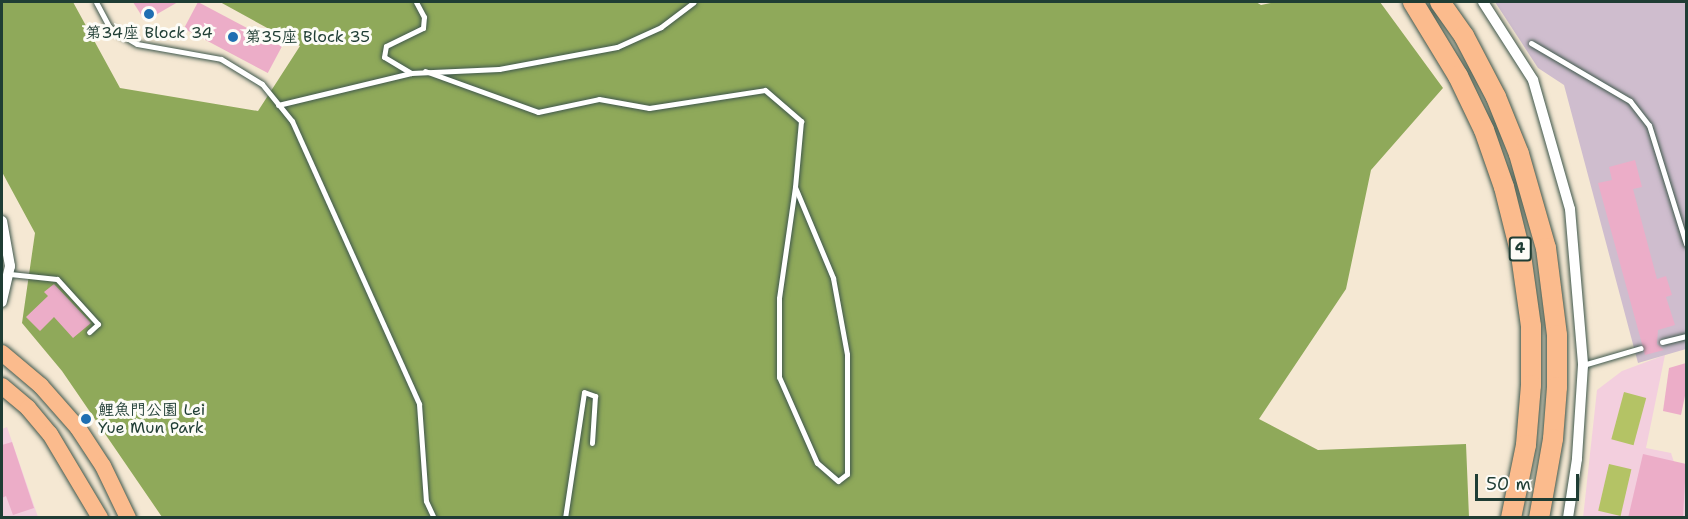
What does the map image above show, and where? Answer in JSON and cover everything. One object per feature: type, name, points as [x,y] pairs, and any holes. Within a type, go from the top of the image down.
[{"type":"highway","name":"4","points":[[1413,2],[1458,76],[1484,130],[1504,187],[1521,255],[1531,326],[1531,385],[1522,465],[1511,518]]},
{"type":"highway","name":"4","points":[[1440,2],[1464,36],[1496,97],[1519,154],[1545,248],[1557,335],[1557,387],[1553,439],[1539,518]]},
{"type":"main road","points":[[2,353],[41,386],[78,428],[103,466],[128,518]]},
{"type":"main road","points":[[2,386],[45,427],[100,518]]},
{"type":"street","points":[[1483,2],[1523,59],[1553,142],[1570,209],[1584,365],[1577,459],[1568,518]]},
{"type":"street","points":[[2,221],[9,243],[10,274],[2,302]]},
{"type":"lane","points":[[96,2],[110,28],[137,44],[221,59],[262,84],[292,121],[419,404],[426,501],[434,518]]},
{"type":"lane","points":[[411,73],[384,57],[386,46],[423,28],[424,17],[416,2]]},
{"type":"lane","points":[[278,105],[411,73],[499,69],[617,47],[661,27],[694,2]]},
{"type":"lane","points":[[1531,43],[1630,101],[1649,125],[1686,244]]},
{"type":"lane","points":[[425,71],[538,112],[599,99],[649,108],[765,90],[801,121],[795,187],[779,298],[779,377],[817,463],[838,481],[847,474],[847,354],[833,278],[795,187]]},
{"type":"lane","points":[[10,274],[57,279],[98,324],[89,332]]},
{"type":"lane","points":[[1662,342],[1686,336]]},
{"type":"lane","points":[[1584,365],[1641,348]]},
{"type":"lane","points":[[565,518],[584,392],[595,396],[592,443]]},
{"type":"shaded area","points":[[1495,2],[1686,2],[1686,349],[1638,363],[1564,85],[1538,68]]},
{"type":"shaded area","points":[[1665,355],[1646,448],[1671,453],[1674,462],[1686,464],[1686,517],[1583,518],[1597,390],[1622,371]]},
{"type":"shaded area","points":[[7,427],[38,517],[2,517],[2,429]]},
{"type":"green space","points":[[2,2],[73,2],[120,88],[258,111],[300,46],[220,2],[1256,2],[1261,5],[1275,2],[1380,2],[1443,88],[1371,170],[1346,289],[1259,419],[1318,450],[1466,444],[1469,517],[162,517],[62,371],[22,323],[35,233],[2,172]]},
{"type":"green space","points":[[1624,392],[1646,398],[1634,445],[1611,439]]},
{"type":"green space","points":[[1609,464],[1631,469],[1621,516],[1598,511]]},
{"type":"building","name":"第34座 Block 34","points":[[133,2],[178,2],[145,21]]},
{"type":"building","name":"第35座 Block 35","points":[[198,2],[282,47],[268,73],[184,28]]},
{"type":"building","points":[[1635,160],[1642,187],[1633,189],[1657,279],[1666,276],[1672,295],[1666,297],[1675,325],[1658,330],[1657,344],[1664,350],[1645,355],[1598,183],[1612,180],[1609,167]]},
{"type":"building","points":[[54,284],[91,323],[73,338],[54,317],[40,331],[26,317],[48,296],[44,292]]},
{"type":"building","points":[[1686,363],[1686,391],[1681,415],[1663,411],[1669,368]]},
{"type":"building","points":[[12,442],[34,508],[13,515],[6,496],[2,498],[2,445]]},
{"type":"building","points":[[1643,454],[1686,464],[1683,518],[1628,518]]},
{"type":"place","name":"第34座 Block 34","points":[[149,14]]},
{"type":"place","name":"第35座 Block 35","points":[[233,37]]},
{"type":"place","name":"鯉魚門公園 Lei Yue Mun Park","points":[[86,419]]}]
